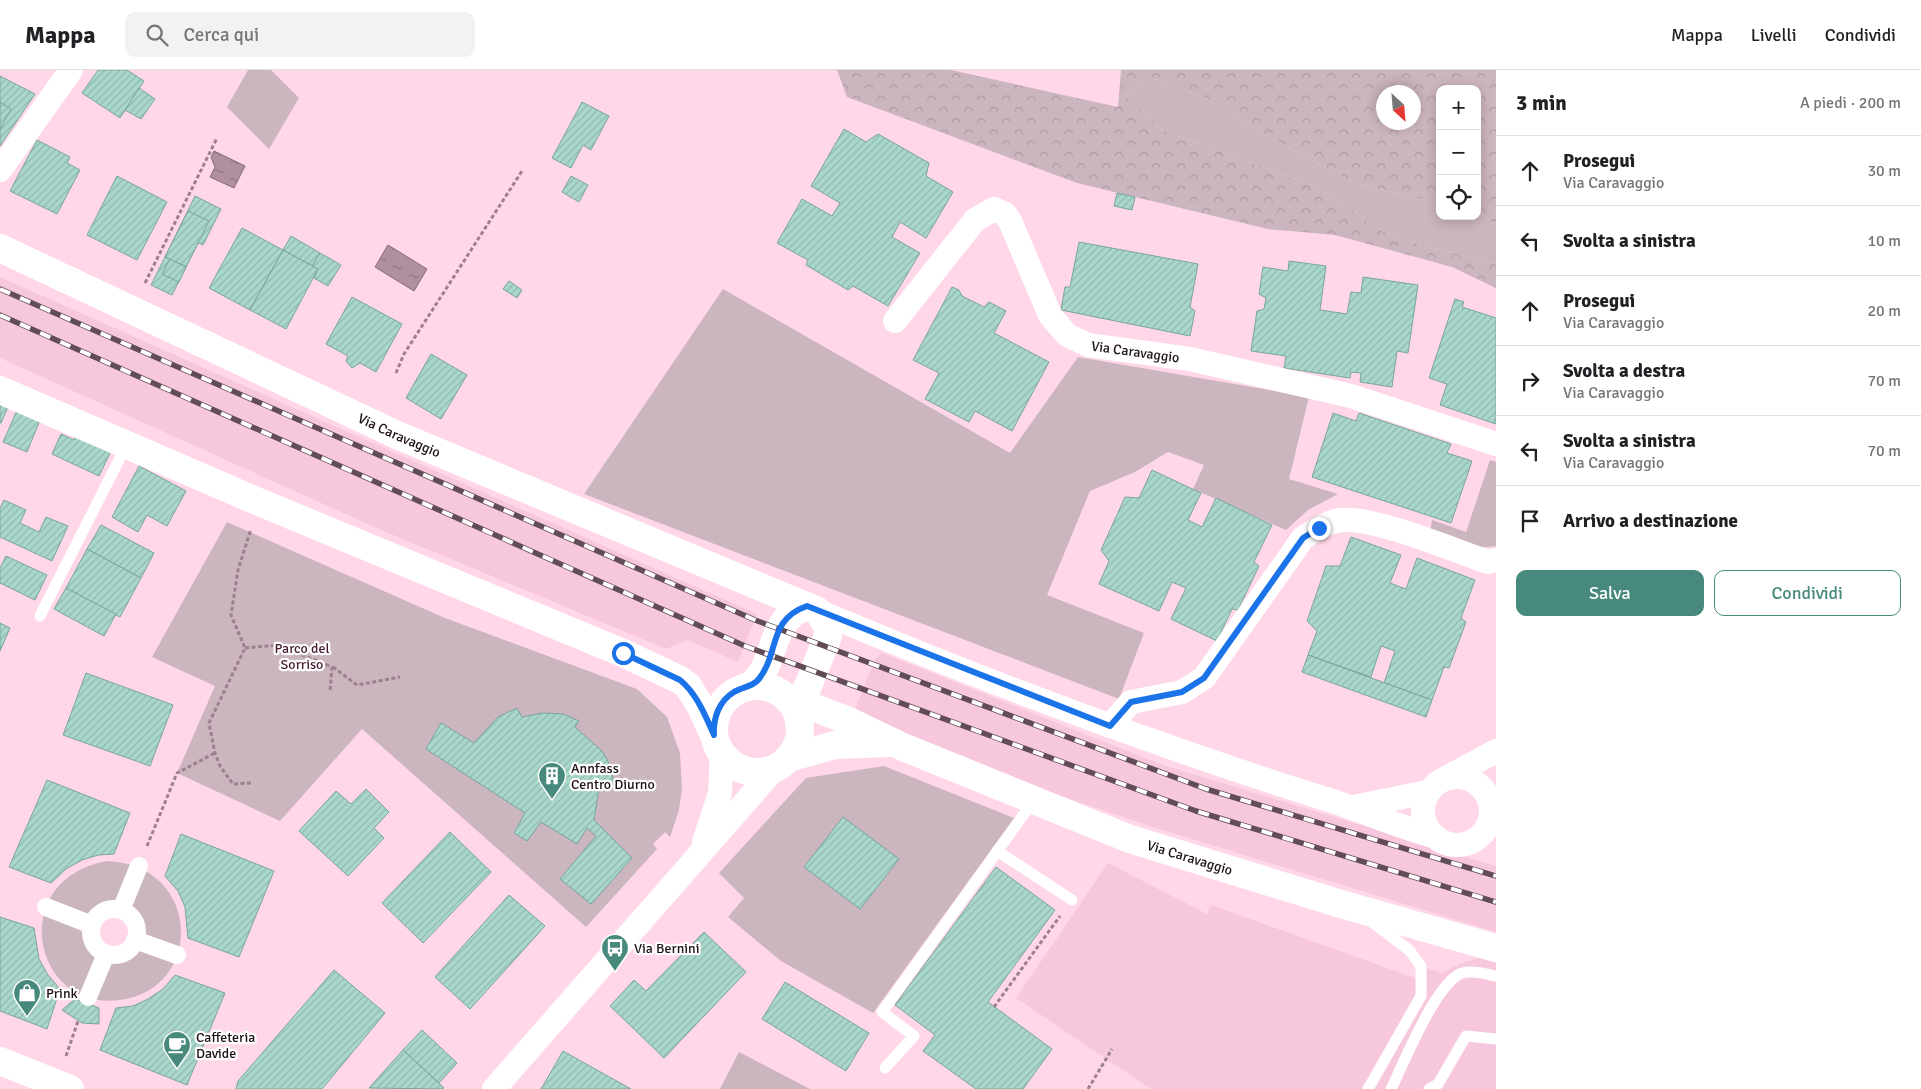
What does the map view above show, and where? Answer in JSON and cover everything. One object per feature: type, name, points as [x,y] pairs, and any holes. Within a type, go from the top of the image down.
[{"type":"street","points":[[0,170],[71,70]]},
{"type":"street","name":"Via Caravaggio","points":[[895,321],[975,220],[994,209],[1005,214],[1010,221],[1050,315],[1067,335],[1088,345],[1190,360],[1343,394],[1496,444]]},
{"type":"street","name":"Via Caravaggio","points":[[0,248],[397,435],[812,609]]},
{"type":"street","points":[[0,390],[259,502],[614,649],[680,680],[694,696],[718,744],[734,766],[742,770],[759,772],[782,763]]},
{"type":"street","points":[[1110,726],[1131,702],[1182,692],[1204,678],[1303,538],[1319,528],[1341,520],[1363,520],[1488,562],[1496,560]]},
{"type":"street","points":[[701,850],[717,807],[718,744],[714,720],[720,707],[735,692],[755,679],[784,620],[795,610],[812,609],[827,626],[1110,726],[1354,807],[1455,845],[1467,843],[1477,838],[1486,829],[1492,817],[1496,782]]},
{"type":"street","points":[[494,1089],[701,850],[782,763],[796,745],[796,708],[839,630]]},
{"type":"street","points":[[755,679],[762,686],[774,690],[796,708]]},
{"type":"street","name":"Via Caravaggio","points":[[796,708],[849,721],[893,743],[1130,839],[1341,904],[1496,948]]},
{"type":"street","name":"Via Caravaggio","points":[[782,763],[835,745],[893,743]]},
{"type":"street","points":[[1434,836],[1426,827],[1422,815],[1423,804],[1428,792],[1436,784],[1496,751]]},
{"type":"street","points":[[1446,778],[1458,776],[1470,779],[1480,785],[1487,795],[1492,817]]},
{"type":"street","points":[[1354,807],[1428,792]]},
{"type":"street","points":[[121,910],[142,859]]},
{"type":"street","points":[[46,906],[92,925]]},
{"type":"street","points":[[114,909],[121,910],[133,919],[137,933],[135,940],[126,952],[113,955],[106,954],[93,942],[92,925],[101,914],[114,909]]},
{"type":"street","points":[[135,940],[178,955]]},
{"type":"street","points":[[88,997],[106,954]]},
{"type":"street","points":[[0,1061],[70,1089]]},
{"type":"lane","points":[[40,616],[127,444]]},
{"type":"lane","points":[[885,1068],[914,1036],[882,1012],[1034,800]]},
{"type":"lane","points":[[997,852],[1072,900]]},
{"type":"lane","points":[[1341,904],[1377,925],[1409,950],[1421,966],[1421,996],[1368,1089]]},
{"type":"lane","points":[[1391,1089],[1435,1000],[1452,978],[1463,973],[1474,972],[1496,976]]},
{"type":"lane","points":[[1428,1089],[1438,1084],[1466,1036],[1496,1039]]},
{"type":"path","points":[[146,283],[217,138]]},
{"type":"path","points":[[396,373],[404,354],[522,171],[524,172]]},
{"type":"path","points":[[251,783],[233,784],[220,766],[215,753],[209,723],[245,648],[231,615],[238,570],[259,502]]},
{"type":"path","points":[[245,648],[278,645],[332,667],[357,685],[400,677]]},
{"type":"path","points":[[330,692],[332,667]]},
{"type":"path","points":[[142,859],[177,773],[215,753]]},
{"type":"path","points":[[994,1007],[1072,900]]},
{"type":"path","points":[[65,1057],[78,1021]]},
{"type":"path","points":[[1088,1089],[1112,1050]]},
{"type":"shaded area","points":[[0,277],[757,614],[738,662],[687,640],[666,649],[381,530],[0,358]]},
{"type":"shaded area","points":[[882,653],[1163,765],[1496,866],[1496,932],[1159,829],[1022,783],[855,720],[856,707],[875,659]]},
{"type":"shaded area","points":[[1108,863],[1207,914],[1211,905],[1418,979],[1421,966],[1442,973],[1459,964],[1479,958],[1496,963],[1496,1089],[1151,1089],[1016,998]]},
{"type":"green space","points":[[248,70],[271,70],[299,98],[269,149],[227,107]]},
{"type":"green space","points":[[837,70],[951,70],[1118,107],[1121,70],[1496,70],[1496,225],[1481,214],[1481,85],[1436,85],[1436,202],[1357,184],[1276,141],[1203,97],[1151,77],[1125,95],[1162,130],[1317,187],[1390,236],[1496,264],[1496,288],[1452,267],[1335,235],[1268,229],[1077,183],[847,97]]},
{"type":"green space","points":[[1151,77],[1203,97],[1276,141],[1357,184],[1436,202],[1436,220],[1481,220],[1481,214],[1496,225],[1496,264],[1390,236],[1317,187],[1162,130],[1125,95]]},
{"type":"green space","points":[[723,289],[1010,453],[1078,357],[1309,397],[1289,479],[1338,494],[1308,510],[1286,530],[1193,489],[1204,465],[1168,452],[1135,472],[1090,491],[1047,595],[1144,633],[1119,699],[584,494]]},
{"type":"green space","points":[[1490,460],[1496,462],[1496,546],[1480,547],[1430,532],[1432,520],[1466,532]]},
{"type":"green space","name":"Parco del Sorriso","points":[[227,522],[445,618],[637,689],[667,717],[680,753],[682,789],[679,810],[670,837],[665,832],[653,844],[657,849],[586,927],[362,729],[280,821],[177,773],[215,686],[152,657]]},
{"type":"green space","points":[[884,766],[1014,818],[873,1013],[781,961],[728,917],[744,898],[719,873],[806,778]]},
{"type":"green space","points":[[107,861],[138,868],[161,883],[175,904],[181,928],[178,952],[167,974],[148,991],[120,1000],[90,998],[67,986],[51,966],[43,942],[44,916],[54,892],[75,873]],"holes":[[[114,909],[129,915],[137,927],[137,934],[135,940],[126,950],[113,955],[96,947],[93,941],[92,929],[97,918],[107,911]]]},
{"type":"green space","points":[[739,1052],[810,1089],[720,1089]]},
{"type":"water","points":[[214,151],[245,166],[234,188],[210,177],[215,167],[211,157]]},
{"type":"water","points":[[388,245],[427,269],[414,291],[375,267]]},
{"type":"building","points":[[98,70],[127,70],[144,81],[120,118],[82,93]]},
{"type":"building","points":[[0,76],[35,94],[0,146]]},
{"type":"building","points":[[139,88],[155,99],[141,119],[125,110]]},
{"type":"building","points":[[0,102],[11,109],[0,129]]},
{"type":"building","points":[[582,102],[609,116],[591,150],[583,145],[571,168],[552,158]]},
{"type":"building","points":[[844,129],[866,142],[878,134],[929,163],[926,176],[953,192],[926,238],[900,222],[892,237],[920,253],[888,306],[853,286],[848,290],[806,265],[808,260],[777,243],[802,199],[832,216],[840,203],[811,186]]},
{"type":"building","points":[[37,140],[70,157],[67,163],[80,170],[57,214],[10,191]]},
{"type":"building","points":[[117,176],[167,202],[137,260],[87,235]]},
{"type":"building","points":[[571,176],[588,185],[579,202],[562,192]]},
{"type":"building","points":[[1117,193],[1135,197],[1132,210],[1114,206]]},
{"type":"building","points":[[195,196],[221,209],[203,245],[198,243],[186,267],[165,257]]},
{"type":"building","points":[[188,211],[209,221],[186,267],[165,257]]},
{"type":"building","points":[[242,228],[283,250],[250,310],[209,288]]},
{"type":"building","points":[[291,236],[320,253],[312,266],[283,250]]},
{"type":"building","points":[[1079,242],[1198,264],[1190,307],[1195,311],[1190,336],[1061,310],[1065,287],[1070,287]]},
{"type":"building","points":[[283,250],[318,269],[286,329],[250,310]]},
{"type":"building","points":[[320,253],[341,265],[328,286],[314,278],[318,269],[312,266]]},
{"type":"building","points":[[165,257],[186,267],[172,295],[151,285]]},
{"type":"building","points":[[170,259],[186,267],[179,282],[162,274]]},
{"type":"building","points":[[1289,261],[1326,266],[1320,310],[1347,314],[1351,292],[1361,293],[1363,277],[1418,285],[1408,353],[1397,351],[1392,387],[1360,382],[1361,373],[1351,372],[1350,378],[1284,368],[1286,356],[1251,351],[1257,311],[1264,309],[1266,298],[1259,294],[1263,267],[1288,271]]},
{"type":"building","points":[[509,281],[522,290],[517,298],[503,289]]},
{"type":"building","points":[[952,287],[959,290],[962,296],[984,307],[989,302],[1006,311],[994,333],[1049,362],[1012,431],[975,411],[969,422],[925,399],[939,373],[913,360]]},
{"type":"building","points":[[352,297],[402,324],[376,372],[360,363],[352,368],[346,361],[348,356],[326,344]]},
{"type":"building","points":[[1455,299],[1464,302],[1462,307],[1496,318],[1496,424],[1440,405],[1447,384],[1429,378]]},
{"type":"building","points":[[431,354],[467,375],[441,419],[406,398]]},
{"type":"building","points":[[0,397],[10,402],[1,423],[0,423]]},
{"type":"building","points":[[19,406],[42,415],[27,452],[3,442]]},
{"type":"building","points":[[1333,413],[1356,421],[1359,413],[1451,444],[1447,453],[1472,461],[1451,523],[1312,477]]},
{"type":"building","points":[[77,433],[112,449],[99,476],[52,454],[61,434],[74,440]]},
{"type":"building","points":[[139,466],[186,491],[167,526],[147,515],[138,532],[112,517]]},
{"type":"building","points":[[1152,470],[1201,493],[1188,520],[1202,527],[1216,498],[1272,525],[1254,562],[1259,566],[1238,610],[1232,609],[1217,641],[1171,619],[1186,588],[1172,582],[1159,611],[1099,584],[1109,561],[1101,550],[1125,497],[1139,498]]},
{"type":"building","points":[[4,500],[26,510],[20,523],[39,532],[46,517],[68,526],[52,561],[0,537],[0,508]]},
{"type":"building","points":[[101,525],[154,553],[141,578],[87,549]]},
{"type":"building","points":[[1351,537],[1401,555],[1390,583],[1406,589],[1417,558],[1475,580],[1461,618],[1466,622],[1449,668],[1444,667],[1432,700],[1384,683],[1395,651],[1381,646],[1371,677],[1308,655],[1317,631],[1307,621],[1326,566],[1340,566]]},
{"type":"building","points":[[87,549],[141,578],[120,617],[66,588]]},
{"type":"building","points":[[6,556],[47,575],[35,600],[0,583],[0,568]]},
{"type":"building","points":[[66,588],[116,614],[104,636],[54,609]]},
{"type":"building","points":[[0,623],[10,628],[0,651]]},
{"type":"building","points":[[1308,655],[1432,700],[1426,717],[1302,672]]},
{"type":"building","points":[[86,673],[173,705],[150,766],[63,735]]},
{"type":"building","name":"Annfass Centro Diurno","points":[[517,708],[522,717],[543,713],[563,714],[579,721],[575,727],[602,751],[609,763],[614,783],[599,788],[594,820],[632,858],[591,904],[560,879],[596,836],[587,828],[577,844],[541,822],[527,841],[514,833],[525,813],[426,749],[441,723],[474,743],[498,717]]},
{"type":"building","points":[[47,780],[130,813],[114,854],[98,855],[82,860],[66,869],[51,883],[9,867]]},
{"type":"building","points":[[366,789],[389,812],[374,828],[384,838],[348,876],[299,831],[336,791],[351,804]]},
{"type":"building","points":[[843,817],[899,859],[860,909],[804,867]]},
{"type":"building","points":[[450,832],[491,872],[423,943],[382,903]]},
{"type":"building","points":[[181,834],[274,871],[239,957],[188,938],[185,907],[178,891],[165,876]]},
{"type":"building","points":[[996,867],[1055,910],[988,1002],[1052,1049],[1023,1089],[976,1089],[923,1051],[935,1035],[895,1005]]},
{"type":"building","points":[[509,895],[545,926],[470,1009],[435,977]]},
{"type":"building","points":[[0,917],[34,928],[39,959],[48,975],[60,989],[47,1029],[0,1011]]},
{"type":"building","points":[[704,932],[746,972],[664,1058],[610,1006],[634,980],[646,991]]},
{"type":"building","points":[[334,970],[385,1013],[322,1089],[236,1089],[238,1081]]},
{"type":"building","points":[[175,975],[225,993],[187,1085],[100,1050],[116,1008],[133,1006],[148,999],[163,989]]},
{"type":"building","points":[[785,982],[869,1033],[846,1071],[762,1019]]},
{"type":"building","points":[[75,999],[99,1008],[99,1024],[82,1023],[62,1010]]},
{"type":"building","points":[[422,1030],[457,1063],[439,1083],[403,1050]]},
{"type":"building","points":[[403,1050],[444,1088],[369,1088]]},
{"type":"building","points":[[563,1051],[631,1089],[541,1089]]},
{"type":"railway","points":[[0,289],[755,620],[1206,789],[1496,876]]},
{"type":"railway","points":[[0,315],[745,646],[1196,811],[1496,902]]},
{"type":"place","name":"Annfass Centro Diurno","points":[[552,800]]},
{"type":"place","name":"Via Bernini","points":[[615,972]]},
{"type":"place","name":"Prink","points":[[27,1017]]},
{"type":"place","name":"Caffeteria Davide","points":[[177,1069]]},
{"type":"route","points":[[623,653],[680,680],[688,686],[701,707],[714,735],[713,727],[716,713],[724,701],[735,692],[759,679],[784,620],[795,610],[807,606],[1110,726],[1131,702],[1182,692],[1204,678],[1303,538],[1319,528]]}]
